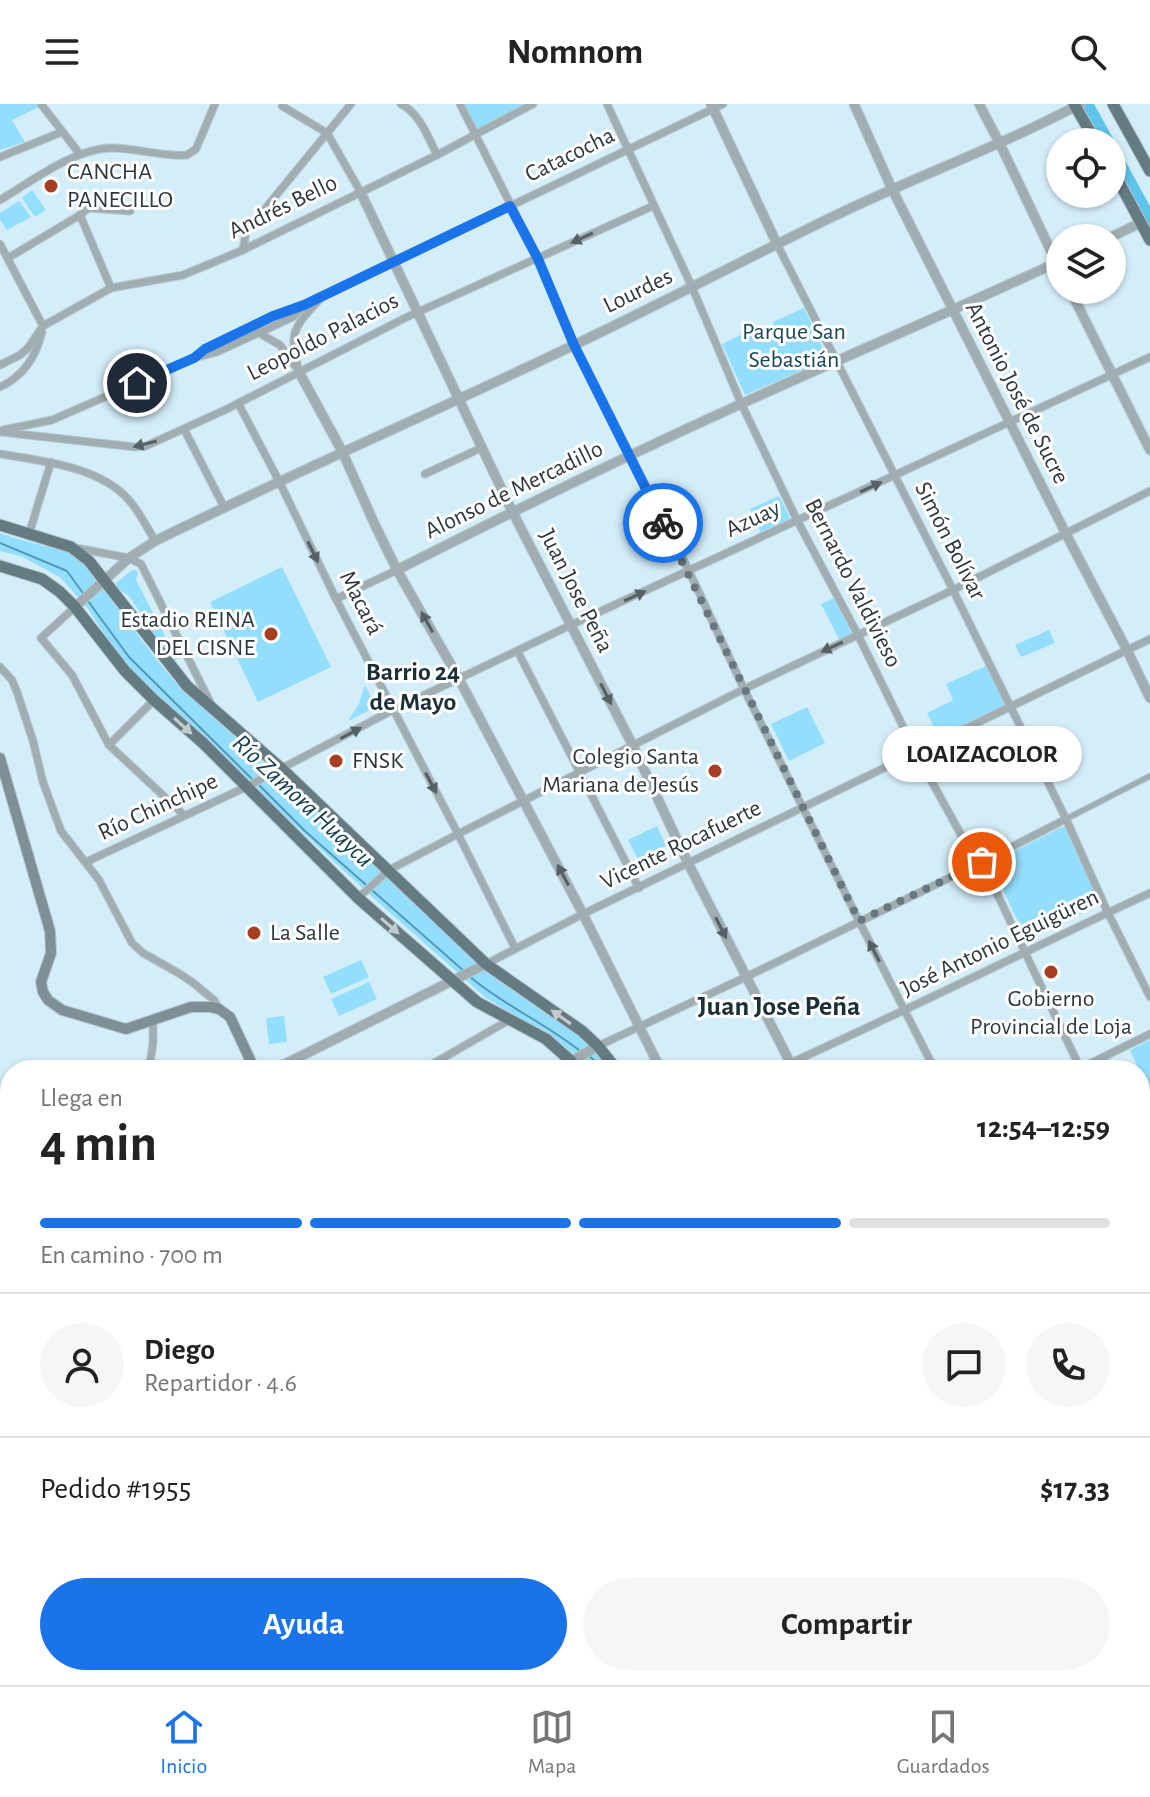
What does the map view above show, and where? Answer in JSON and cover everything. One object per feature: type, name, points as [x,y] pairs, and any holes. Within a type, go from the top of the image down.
[{"type":"main road","points":[[1113,104],[1150,171]]},
{"type":"main road","points":[[1076,105],[1088,128]]},
{"type":"main road","points":[[1126,190],[1146,221],[1150,240]]},
{"type":"main road","points":[[0,525],[71,547],[89,561],[102,583],[187,686],[486,964],[582,1031],[609,1060]]},
{"type":"main road","points":[[0,566],[42,579],[77,604],[125,671],[250,786],[360,896],[477,1002],[546,1039],[569,1060]]},
{"type":"main road","points":[[0,758],[52,941],[41,982],[48,1000],[62,1010],[126,1029],[191,1007],[219,1009],[230,1017],[250,1060]]},
{"type":"street","points":[[41,104],[79,153]]},
{"type":"street","points":[[0,200],[79,153],[116,148],[187,155],[196,149],[215,104]]},
{"type":"street","points":[[243,250],[246,232],[351,104]]},
{"type":"street","points":[[401,104],[413,113],[437,155]]},
{"type":"street","points":[[460,104],[538,259],[574,345],[629,457],[689,571],[744,689],[930,1060]]},
{"type":"street","name":"Andrés Bello","points":[[43,326],[111,288],[183,275],[243,250],[533,104]]},
{"type":"street","name":"Bernardo Valdivieso","points":[[607,104],[797,520],[916,753],[975,860],[982,862],[1074,1060]]},
{"type":"street","name":"Antonio José de Sucre","points":[[854,104],[892,189],[1150,698]]},
{"type":"street","points":[[979,104],[1046,238]]},
{"type":"street","name":"Catacocha","points":[[194,358],[205,349],[273,316],[304,305],[716,105]]},
{"type":"street","name":"Simón Bolívar","points":[[716,105],[777,244],[953,590],[1150,997]]},
{"type":"street","name":"Lourdes","points":[[77,604],[129,558],[155,541],[574,345],[892,189],[1000,144],[1076,105]]},
{"type":"street","name":"Juan Jose Peña","points":[[282,106],[327,133],[360,191],[512,511],[789,1060]]},
{"type":"street","points":[[0,157],[62,132]]},
{"type":"street","name":"Leopoldo Palacios","points":[[0,431],[146,446],[418,312],[653,206]]},
{"type":"street","points":[[8,258],[89,208],[130,211]]},
{"type":"street","points":[[80,215],[111,288]]},
{"type":"street","points":[[1126,230],[1146,221]]},
{"type":"street","points":[[0,244],[43,326],[38,348],[24,371],[0,387]]},
{"type":"street","name":"Alonso de Mercadillo","points":[[336,599],[512,511],[741,403],[1046,271]]},
{"type":"street","points":[[299,372],[292,342],[294,333],[322,296]]},
{"type":"street","points":[[1077,304],[1150,450]]},
{"type":"street","name":"Catacocha","points":[[0,431],[52,420],[194,358],[217,352],[293,317],[304,305]]},
{"type":"street","points":[[0,365],[28,348],[43,326]]},
{"type":"street","points":[[258,333],[280,345],[299,372],[342,451],[397,570],[523,800],[656,1060]]},
{"type":"street","name":"Azuay","points":[[250,786],[393,710],[571,625],[1150,357]]},
{"type":"street","name":"Macará","points":[[238,403],[515,948]]},
{"type":"street","points":[[184,429],[224,507]]},
{"type":"street","points":[[425,474],[481,448]]},
{"type":"street","points":[[0,454],[83,471],[116,488],[133,505],[155,541]]},
{"type":"street","points":[[29,534],[51,462]]},
{"type":"street","points":[[360,896],[386,872],[523,800],[1150,491]]},
{"type":"street","points":[[71,547],[129,558],[141,564],[214,709]]},
{"type":"street","points":[[77,604],[41,638],[72,675],[109,745],[184,815]]},
{"type":"street","name":"Vicente Rocafuerte","points":[[293,1060],[583,914],[1150,639]]},
{"type":"street","points":[[518,652],[639,888]]},
{"type":"street","points":[[0,667],[12,680],[17,692],[61,831],[99,880],[127,936],[136,948],[207,994],[219,1009]]},
{"type":"street","points":[[109,745],[154,700]]},
{"type":"street","points":[[582,1060],[598,1046],[638,1026],[982,862],[1150,776]]},
{"type":"street","name":"Río Chinchipe","points":[[86,862],[250,786]]},
{"type":"street","name":"José Antonio Eguigüren","points":[[797,1060],[1150,893]]},
{"type":"street","points":[[439,1060],[511,1019]]},
{"type":"street","points":[[150,1060],[153,1021]]},
{"type":"street","points":[[1099,1060],[1150,1034]]},
{"type":"street","points":[[0,1607],[0,1621]]},
{"type":"green space","points":[[0,104],[45,104],[12,120],[25,142],[0,150]]},
{"type":"green space","points":[[465,104],[533,104],[478,133]]},
{"type":"green space","points":[[32,190],[46,210],[35,217],[22,198]]},
{"type":"green space","points":[[19,201],[31,217],[7,230],[0,220],[0,213]]},
{"type":"green space","name":"Parque San Sebastián","points":[[804,308],[828,359],[745,395],[722,344],[751,330],[753,336],[762,339],[770,336],[775,328],[773,322]]},
{"type":"green space","points":[[779,496],[792,522],[762,535],[750,509]]},
{"type":"green space","points":[[0,533],[68,552],[89,569],[175,682],[454,938],[517,993],[573,1029],[604,1060],[581,1060],[559,1042],[486,998],[258,791],[120,658],[88,609],[61,578],[23,557],[0,551]]},
{"type":"green space","name":"Estadio REINA DEL CISNE","points":[[282,567],[331,667],[258,702],[210,602]]},
{"type":"green space","points":[[136,570],[136,580],[170,646],[177,648],[181,656],[173,662],[144,625],[140,612],[129,596],[117,588],[116,583]]},
{"type":"green space","points":[[834,598],[852,634],[839,639],[821,604]]},
{"type":"green space","points":[[1049,630],[1055,643],[1021,657],[1015,645]]},
{"type":"green space","points":[[988,665],[1005,705],[939,738],[927,713],[953,700],[946,684]]},
{"type":"green space","points":[[366,686],[375,706],[348,721],[359,704]]},
{"type":"green space","points":[[807,707],[825,743],[789,761],[771,724]]},
{"type":"green space","points":[[657,826],[666,846],[638,859],[628,840]]},
{"type":"green space","points":[[1067,827],[1101,904],[1030,939],[1025,936],[991,865]]},
{"type":"green space","points":[[361,960],[369,977],[331,994],[323,977]]},
{"type":"green space","points":[[369,982],[377,999],[339,1016],[331,999]]},
{"type":"green space","points":[[284,1016],[287,1042],[269,1044],[266,1018]]},
{"type":"green space","points":[[1150,1040],[1150,1060],[1135,1060],[1130,1050]]},
{"type":"waterway","points":[[1086,104],[1099,128]]},
{"type":"waterway","points":[[1126,177],[1150,221]]},
{"type":"waterway","name":"Río Zamora Huaycu","points":[[0,543],[67,571],[85,596]]},
{"type":"waterway","name":"Río Zamora Huaycu","points":[[88,601],[129,657],[254,781]]},
{"type":"waterway","name":"Río Zamora Huaycu","points":[[259,785],[306,832],[465,972]]},
{"type":"waterway","name":"Río Zamora Huaycu","points":[[469,976],[580,1051]]},
{"type":"waterway","name":"Río Zamora Huaycu","points":[[589,1056],[594,1060]]},
{"type":"way so far","points":[[663,523],[859,921],[982,862]]},
{"type":"place","name":"CANCHA PANECILLO","points":[[51,186]]},
{"type":"place","name":"Estadio REINA DEL CISNE","points":[[271,634]]},
{"type":"place","name":"FNSK","points":[[336,761]]},
{"type":"place","name":"Colegio Santa Mariana de Jesús","points":[[715,771]]},
{"type":"place","name":"LOAIZACOLOR","points":[[982,862]]},
{"type":"place","name":"La Salle","points":[[254,933]]},
{"type":"place","name":"Gobierno Provincial de Loja","points":[[1051,972]]},
{"type":"district","name":"Barrio 24 de Mayo","points":[[413,687]]},
{"type":"district","name":"Juan Jose Peña","points":[[779,1007]]},
{"type":"route","points":[[137,383],[510,206],[538,259],[574,345],[663,523]]}]
